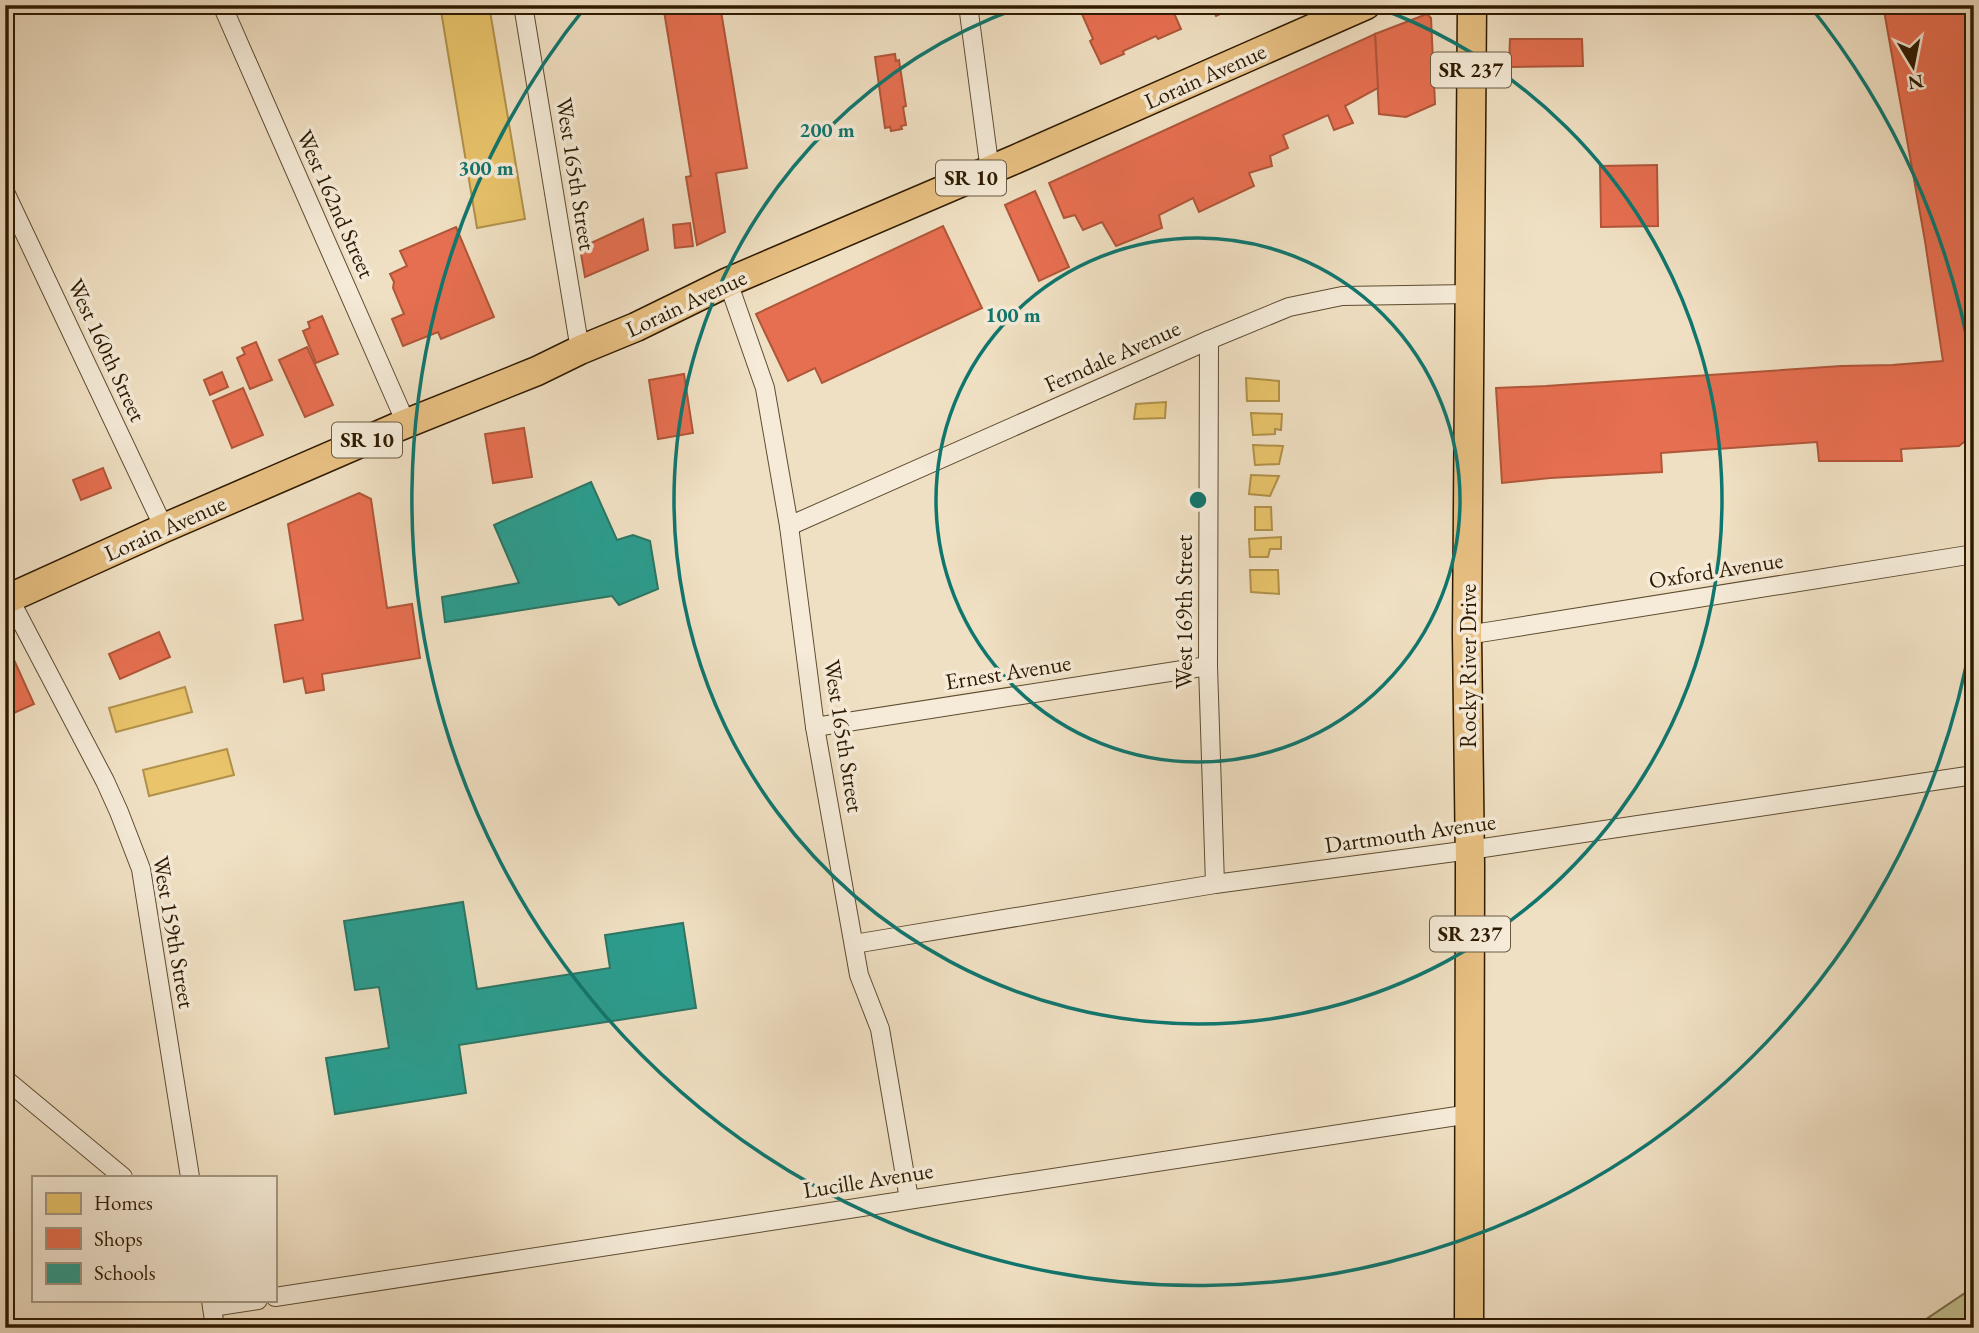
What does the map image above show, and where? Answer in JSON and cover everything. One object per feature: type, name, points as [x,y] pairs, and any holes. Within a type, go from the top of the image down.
[{"type":"main road","name":"Lorain Avenue","points":[[7,599],[164,528],[537,371],[728,282],[990,171],[1366,5]]},
{"type":"main road","name":"Rocky River Drive","points":[[1469,1328],[1470,850],[1467,635],[1472,5]]},
{"type":"street","name":"West 162nd Street","points":[[222,5],[406,424]]},
{"type":"street","name":"West 165th Street","points":[[523,5],[580,350]]},
{"type":"street","points":[[968,5],[990,171]]},
{"type":"street","name":"West 160th Street","points":[[5,192],[164,528]]},
{"type":"street","name":"West 165th Street","points":[[728,282],[765,388],[789,526],[815,727],[859,975],[880,1029],[909,1199]]},
{"type":"street","name":"Ferndale Avenue","points":[[789,526],[1289,307],[1342,296],[1470,294]]},
{"type":"street","name":"West 169th Street","points":[[1209,340],[1208,666],[1215,884]]},
{"type":"street","name":"Oxford Avenue","points":[[1467,635],[1974,554]]},
{"type":"street","name":"West 159th Street","points":[[7,599],[104,781],[141,869],[190,1176]]},
{"type":"street","name":"Ernest Avenue","points":[[815,727],[1208,666]]},
{"type":"street","name":"Dartmouth Avenue","points":[[854,944],[1215,884],[1470,850],[1974,775]]},
{"type":"street","points":[[5,1079],[122,1176]]},
{"type":"street","name":"Lucille Avenue","points":[[276,1297],[1470,1114]]},
{"type":"street","points":[[211,1303],[215,1328]]},
{"type":"shaded area","points":[[1974,1287],[1974,1328],[1913,1328]]},
{"type":"building: Homes","points":[[440,5],[489,5],[525,219],[477,228]]},
{"type":"building: Homes","points":[[1246,378],[1279,381],[1279,401],[1247,401]]},
{"type":"building: Homes","points":[[1166,402],[1165,418],[1134,419],[1136,404]]},
{"type":"building: Homes","points":[[1251,413],[1282,414],[1281,430],[1275,429],[1275,434],[1253,435]]},
{"type":"building: Homes","points":[[1253,445],[1283,446],[1279,464],[1255,465]]},
{"type":"building: Homes","points":[[1251,475],[1279,476],[1270,496],[1249,494]]},
{"type":"building: Homes","points":[[1255,507],[1271,507],[1272,530],[1255,530]]},
{"type":"building: Homes","points":[[1281,537],[1281,549],[1270,549],[1268,557],[1250,557],[1249,539]]},
{"type":"building: Homes","points":[[1250,570],[1278,570],[1279,594],[1251,592]]},
{"type":"building: Homes","points":[[185,687],[192,712],[116,732],[109,708]]},
{"type":"building: Homes","points":[[227,749],[234,775],[149,796],[143,770]]},
{"type":"building: Shops","points":[[663,5],[720,5],[747,168],[716,173],[725,232],[697,245],[686,177],[691,176]]},
{"type":"building: Shops","points":[[1078,5],[1171,6],[1181,29],[1158,39],[1156,36],[1101,64]]},
{"type":"building: Shops","points":[[1211,5],[1239,5],[1216,16]]},
{"type":"building: Shops","points":[[1883,5],[1974,5],[1974,434],[1959,446],[1901,449],[1902,461],[1819,461],[1817,442],[1661,453],[1662,472],[1502,483],[1496,388],[1943,361],[1925,241]]},
{"type":"building: Shops","points":[[1427,14],[1431,18],[1435,104],[1406,117],[1379,114],[1375,34]]},
{"type":"building: Shops","points":[[1375,34],[1378,88],[1345,106],[1353,123],[1334,130],[1328,115],[1283,135],[1288,148],[1270,156],[1272,166],[1249,173],[1254,186],[1199,212],[1193,198],[1159,215],[1162,228],[1116,246],[1102,222],[1083,230],[1075,215],[1064,218],[1049,183]]},
{"type":"building: Shops","points":[[1510,39],[1582,39],[1583,66],[1509,67]]},
{"type":"building: Shops","points":[[895,54],[896,61],[899,60],[906,125],[901,126],[902,129],[891,131],[890,127],[885,128],[875,57]]},
{"type":"building: Shops","points":[[1657,165],[1658,226],[1601,227],[1600,166]]},
{"type":"building: Shops","points":[[1035,191],[1069,267],[1039,281],[1005,205]]},
{"type":"building: Shops","points":[[643,219],[648,250],[585,277],[580,248]]},
{"type":"building: Shops","points":[[690,223],[693,246],[675,248],[673,225]]},
{"type":"building: Shops","points":[[943,226],[982,308],[822,383],[815,368],[788,381],[756,314]]},
{"type":"building: Shops","points":[[456,227],[494,317],[441,339],[438,332],[403,346],[392,319],[404,314],[390,274],[407,266],[400,251]]},
{"type":"building: Shops","points":[[322,316],[338,354],[316,363],[303,331],[310,328],[308,322]]},
{"type":"building: Shops","points":[[256,342],[272,380],[250,389],[237,358],[245,354],[242,348]]},
{"type":"building: Shops","points":[[307,347],[333,405],[305,417],[279,360]]},
{"type":"building: Shops","points":[[222,372],[228,387],[210,395],[204,380]]},
{"type":"building: Shops","points":[[684,374],[693,433],[658,439],[649,380]]},
{"type":"building: Shops","points":[[243,388],[263,435],[232,448],[213,401]]},
{"type":"building: Shops","points":[[524,428],[532,477],[493,483],[485,434]]},
{"type":"building: Shops","points":[[103,468],[111,488],[81,500],[73,480]]},
{"type":"building: Shops","points":[[359,493],[371,499],[387,608],[412,604],[420,658],[322,674],[324,690],[306,693],[303,678],[284,682],[275,625],[303,620],[288,524]]},
{"type":"building: Shops","points":[[159,632],[170,657],[120,679],[109,654]]},
{"type":"building: Shops","points":[[9,649],[34,704],[5,717],[5,650]]},
{"type":"building: Schools","points":[[591,482],[617,540],[633,535],[650,541],[658,589],[619,605],[612,596],[445,622],[442,597],[519,583],[494,525]]},
{"type":"building: Schools","points":[[463,902],[477,989],[610,968],[605,935],[683,923],[696,1008],[459,1045],[466,1093],[335,1114],[326,1058],[389,1048],[379,987],[355,990],[344,921]]}]
